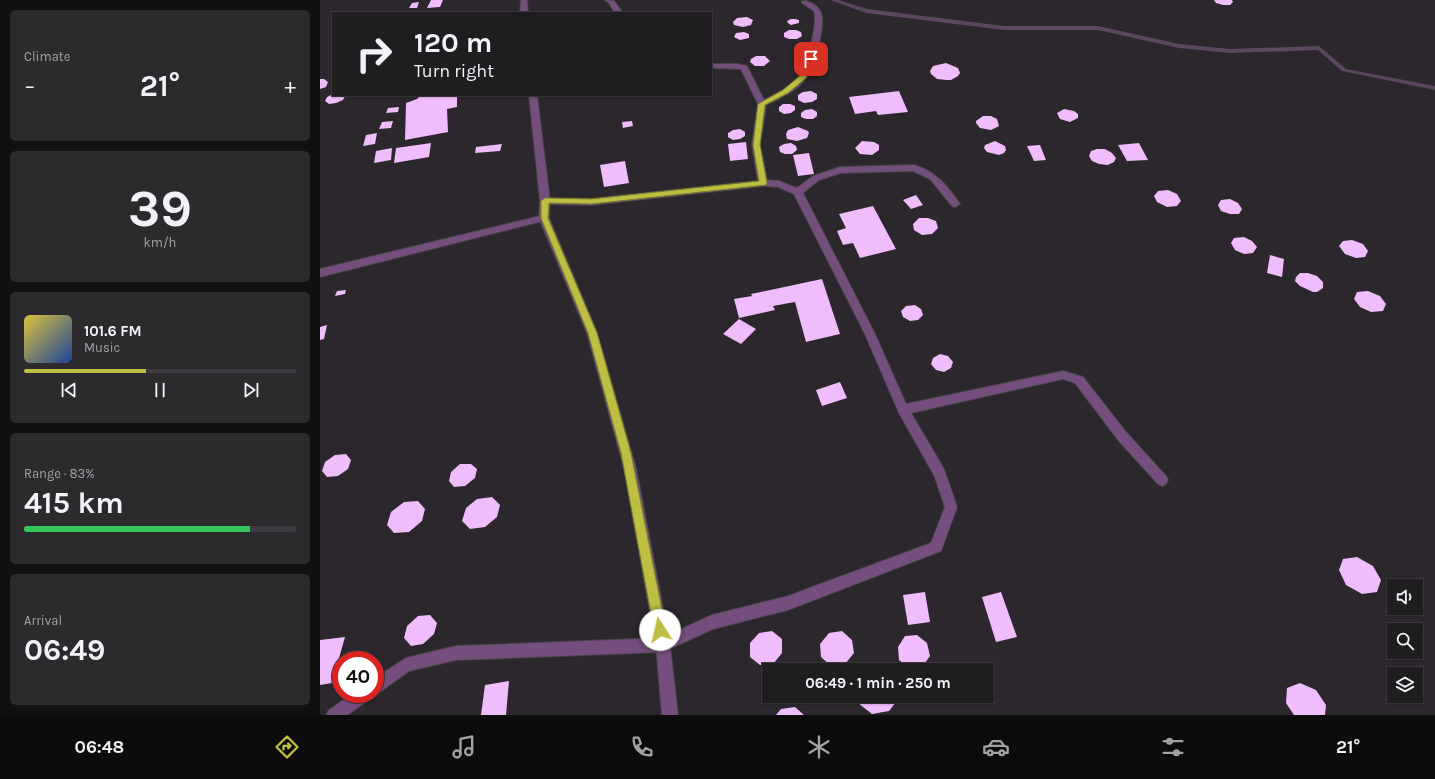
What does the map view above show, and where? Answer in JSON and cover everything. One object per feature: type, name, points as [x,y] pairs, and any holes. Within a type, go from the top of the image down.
[{"type":"street","points":[[524,0],[524,12]]},
{"type":"street","points":[[608,0],[612,2],[618,12]]},
{"type":"street","points":[[762,104],[786,92],[804,76],[811,59],[819,17],[814,7],[804,2]]},
{"type":"street","points":[[712,66],[738,66],[744,68],[762,104],[756,145],[763,183]]},
{"type":"street","points":[[533,96],[545,201],[544,218],[592,333],[630,468],[663,644],[670,715]]},
{"type":"street","points":[[798,192],[816,178],[840,170],[914,168],[924,170],[934,176],[956,204]]},
{"type":"street","points":[[384,681],[406,665],[456,653],[663,644],[712,622],[788,603],[936,547],[951,507],[940,473],[903,410],[870,334],[798,192],[779,184],[763,183],[591,202],[545,201]]},
{"type":"street","points":[[320,273],[544,218]]},
{"type":"street","points":[[903,410],[1063,375],[1071,377],[1079,380],[1122,436],[1162,480]]},
{"type":"street","points":[[338,714],[353,703]]},
{"type":"building","points":[[431,0],[443,0],[440,7],[427,8]]},
{"type":"building","points":[[1214,0],[1232,0],[1233,2],[1230,5],[1223,5],[1216,3]]},
{"type":"building","points":[[419,2],[417,8],[409,8],[412,3]]},
{"type":"building","points":[[747,17],[753,20],[751,25],[743,27],[734,25],[733,22],[737,18]]},
{"type":"building","points":[[791,19],[799,20],[799,23],[791,25],[787,21]]},
{"type":"building","points":[[789,30],[801,32],[802,36],[797,39],[789,39],[784,37],[784,33]]},
{"type":"building","points":[[744,32],[749,34],[749,38],[740,40],[734,37],[736,33]]},
{"type":"building","points":[[756,56],[765,56],[770,61],[764,66],[755,66],[750,62],[751,59]]},
{"type":"building","points":[[946,63],[958,68],[960,73],[958,76],[951,80],[946,80],[937,79],[931,74],[930,71],[933,66]]},
{"type":"building","points":[[320,79],[324,79],[328,82],[326,87],[320,89]]},
{"type":"building","points":[[811,91],[817,94],[817,99],[812,102],[804,103],[798,100],[798,95],[803,92]]},
{"type":"building","points":[[899,91],[908,112],[878,115],[876,111],[855,114],[849,97]]},
{"type":"building","points":[[332,94],[332,96],[345,96],[343,100],[329,104],[325,101],[327,97]]},
{"type":"building","points":[[420,96],[457,96],[457,107],[447,109],[448,132],[405,140],[406,103],[417,99]]},
{"type":"building","points":[[783,104],[795,106],[795,110],[791,113],[784,114],[779,111],[779,107]]},
{"type":"building","points":[[399,107],[398,112],[386,113],[388,108]]},
{"type":"building","points":[[812,109],[817,112],[817,116],[813,119],[801,117],[801,113],[805,110]]},
{"type":"building","points":[[1064,109],[1074,111],[1078,114],[1078,118],[1070,122],[1060,119],[1057,113]]},
{"type":"building","points":[[983,116],[991,116],[997,119],[999,126],[991,130],[980,128],[976,121]]},
{"type":"building","points":[[393,121],[391,128],[379,129],[382,122]]},
{"type":"building","points":[[632,121],[633,126],[623,128],[622,122]]},
{"type":"building","points":[[798,127],[808,131],[809,133],[807,138],[797,141],[787,139],[786,134],[788,130]]},
{"type":"building","points":[[740,129],[745,132],[745,136],[740,139],[733,140],[728,137],[728,133],[733,130]]},
{"type":"building","points":[[377,133],[375,144],[363,146],[366,135]]},
{"type":"building","points":[[862,141],[874,142],[879,145],[879,150],[872,155],[860,154],[855,148]]},
{"type":"building","points":[[995,141],[1005,146],[1006,150],[1004,153],[999,155],[987,152],[984,148],[985,145]]},
{"type":"building","points":[[746,142],[748,159],[730,161],[728,144]]},
{"type":"building","points":[[431,143],[429,157],[394,163],[396,148]]},
{"type":"building","points":[[791,143],[796,146],[797,150],[792,154],[780,152],[779,147],[784,144]]},
{"type":"building","points":[[1139,143],[1148,160],[1127,161],[1118,145]]},
{"type":"building","points":[[502,144],[500,151],[475,153],[476,147]]},
{"type":"building","points":[[1040,145],[1046,160],[1034,161],[1027,146]]},
{"type":"building","points":[[392,148],[391,160],[374,163],[376,151]]},
{"type":"building","points":[[1105,149],[1112,153],[1116,158],[1114,162],[1108,165],[1099,164],[1092,161],[1089,156],[1091,151]]},
{"type":"building","points":[[809,153],[814,174],[798,176],[793,155]]},
{"type":"building","points":[[625,161],[629,183],[604,187],[600,165]]},
{"type":"building","points":[[1168,190],[1177,194],[1181,201],[1177,206],[1167,207],[1157,202],[1154,196],[1158,191]]},
{"type":"building","points":[[916,195],[923,205],[911,209],[903,200]]},
{"type":"building","points":[[1230,199],[1238,203],[1242,209],[1239,214],[1230,214],[1221,211],[1218,205],[1221,200]]},
{"type":"building","points":[[873,206],[896,249],[860,258],[853,243],[843,245],[837,231],[846,228],[839,214]]},
{"type":"building","points":[[919,218],[928,218],[936,221],[938,228],[932,234],[922,235],[914,230],[913,224]]},
{"type":"building","points":[[1244,237],[1252,241],[1257,247],[1253,253],[1244,254],[1235,250],[1231,243],[1234,238]]},
{"type":"building","points":[[1352,240],[1363,244],[1368,251],[1365,257],[1356,258],[1345,254],[1339,246],[1343,241]]},
{"type":"building","points":[[1270,255],[1284,259],[1282,277],[1267,273]]},
{"type":"building","points":[[1300,273],[1308,273],[1317,276],[1323,282],[1323,288],[1317,292],[1313,292],[1300,286],[1295,281],[1296,277]]},
{"type":"building","points":[[822,279],[840,334],[806,342],[795,302],[773,306],[775,310],[739,318],[734,299]]},
{"type":"building","points":[[346,290],[345,294],[335,296],[337,291]]},
{"type":"building","points":[[1368,291],[1380,296],[1386,304],[1383,311],[1371,312],[1360,307],[1354,299],[1357,292]]},
{"type":"building","points":[[915,305],[921,309],[923,315],[918,320],[910,321],[903,317],[901,311],[906,306]]},
{"type":"building","points":[[739,319],[756,329],[741,344],[723,334]]},
{"type":"building","points":[[327,325],[324,339],[320,340],[320,327]]},
{"type":"building","points":[[940,354],[948,356],[953,362],[951,368],[944,372],[936,370],[931,364],[933,358]]},
{"type":"building","points":[[840,382],[847,398],[822,406],[816,390]]},
{"type":"building","points":[[346,454],[351,460],[348,469],[338,476],[327,477],[322,471],[325,462],[335,455]]},
{"type":"building","points":[[460,464],[471,464],[477,469],[475,478],[465,486],[454,487],[449,481],[451,472]]},
{"type":"building","points":[[492,497],[500,505],[497,517],[485,527],[470,529],[462,521],[466,508],[477,499]]},
{"type":"building","points":[[418,501],[425,509],[422,521],[409,532],[394,533],[387,525],[391,512],[404,502]]},
{"type":"building","points":[[1357,557],[1373,566],[1381,580],[1377,592],[1362,594],[1346,585],[1339,570],[1343,559]]},
{"type":"building","points":[[925,592],[930,622],[908,625],[903,595]]},
{"type":"building","points":[[1001,592],[1017,637],[996,642],[982,597]]},
{"type":"building","points":[[430,615],[437,623],[434,634],[423,644],[411,646],[404,638],[407,626],[418,616]]},
{"type":"building","points":[[772,631],[782,639],[782,653],[774,663],[762,663],[762,665],[760,665],[750,657],[750,643],[759,633]]},
{"type":"building","points":[[842,631],[852,640],[854,653],[846,663],[828,663],[821,657],[820,644],[829,633]]},
{"type":"building","points":[[917,635],[927,643],[930,656],[925,663],[903,663],[899,660],[898,647],[905,636]]},
{"type":"building","points":[[345,637],[341,651],[332,651],[332,683],[320,685],[320,640]]},
{"type":"building","points":[[509,681],[506,715],[481,715],[485,685]]},
{"type":"building","points":[[1300,683],[1316,690],[1326,705],[1325,715],[1294,715],[1286,703],[1287,688]]},
{"type":"building","points":[[858,703],[895,703],[889,711],[872,714]]},
{"type":"building","points":[[795,707],[804,715],[776,715],[781,709]]},
{"type":"waterway","points":[[833,0],[866,11],[1004,28],[1098,28],[1179,46],[1230,51],[1319,48],[1344,70],[1435,88]]},
{"type":"route","points":[[660,630],[626,453],[592,333],[544,218],[545,201],[591,202],[763,183],[756,145],[762,104],[786,92],[804,76],[811,59]]}]
